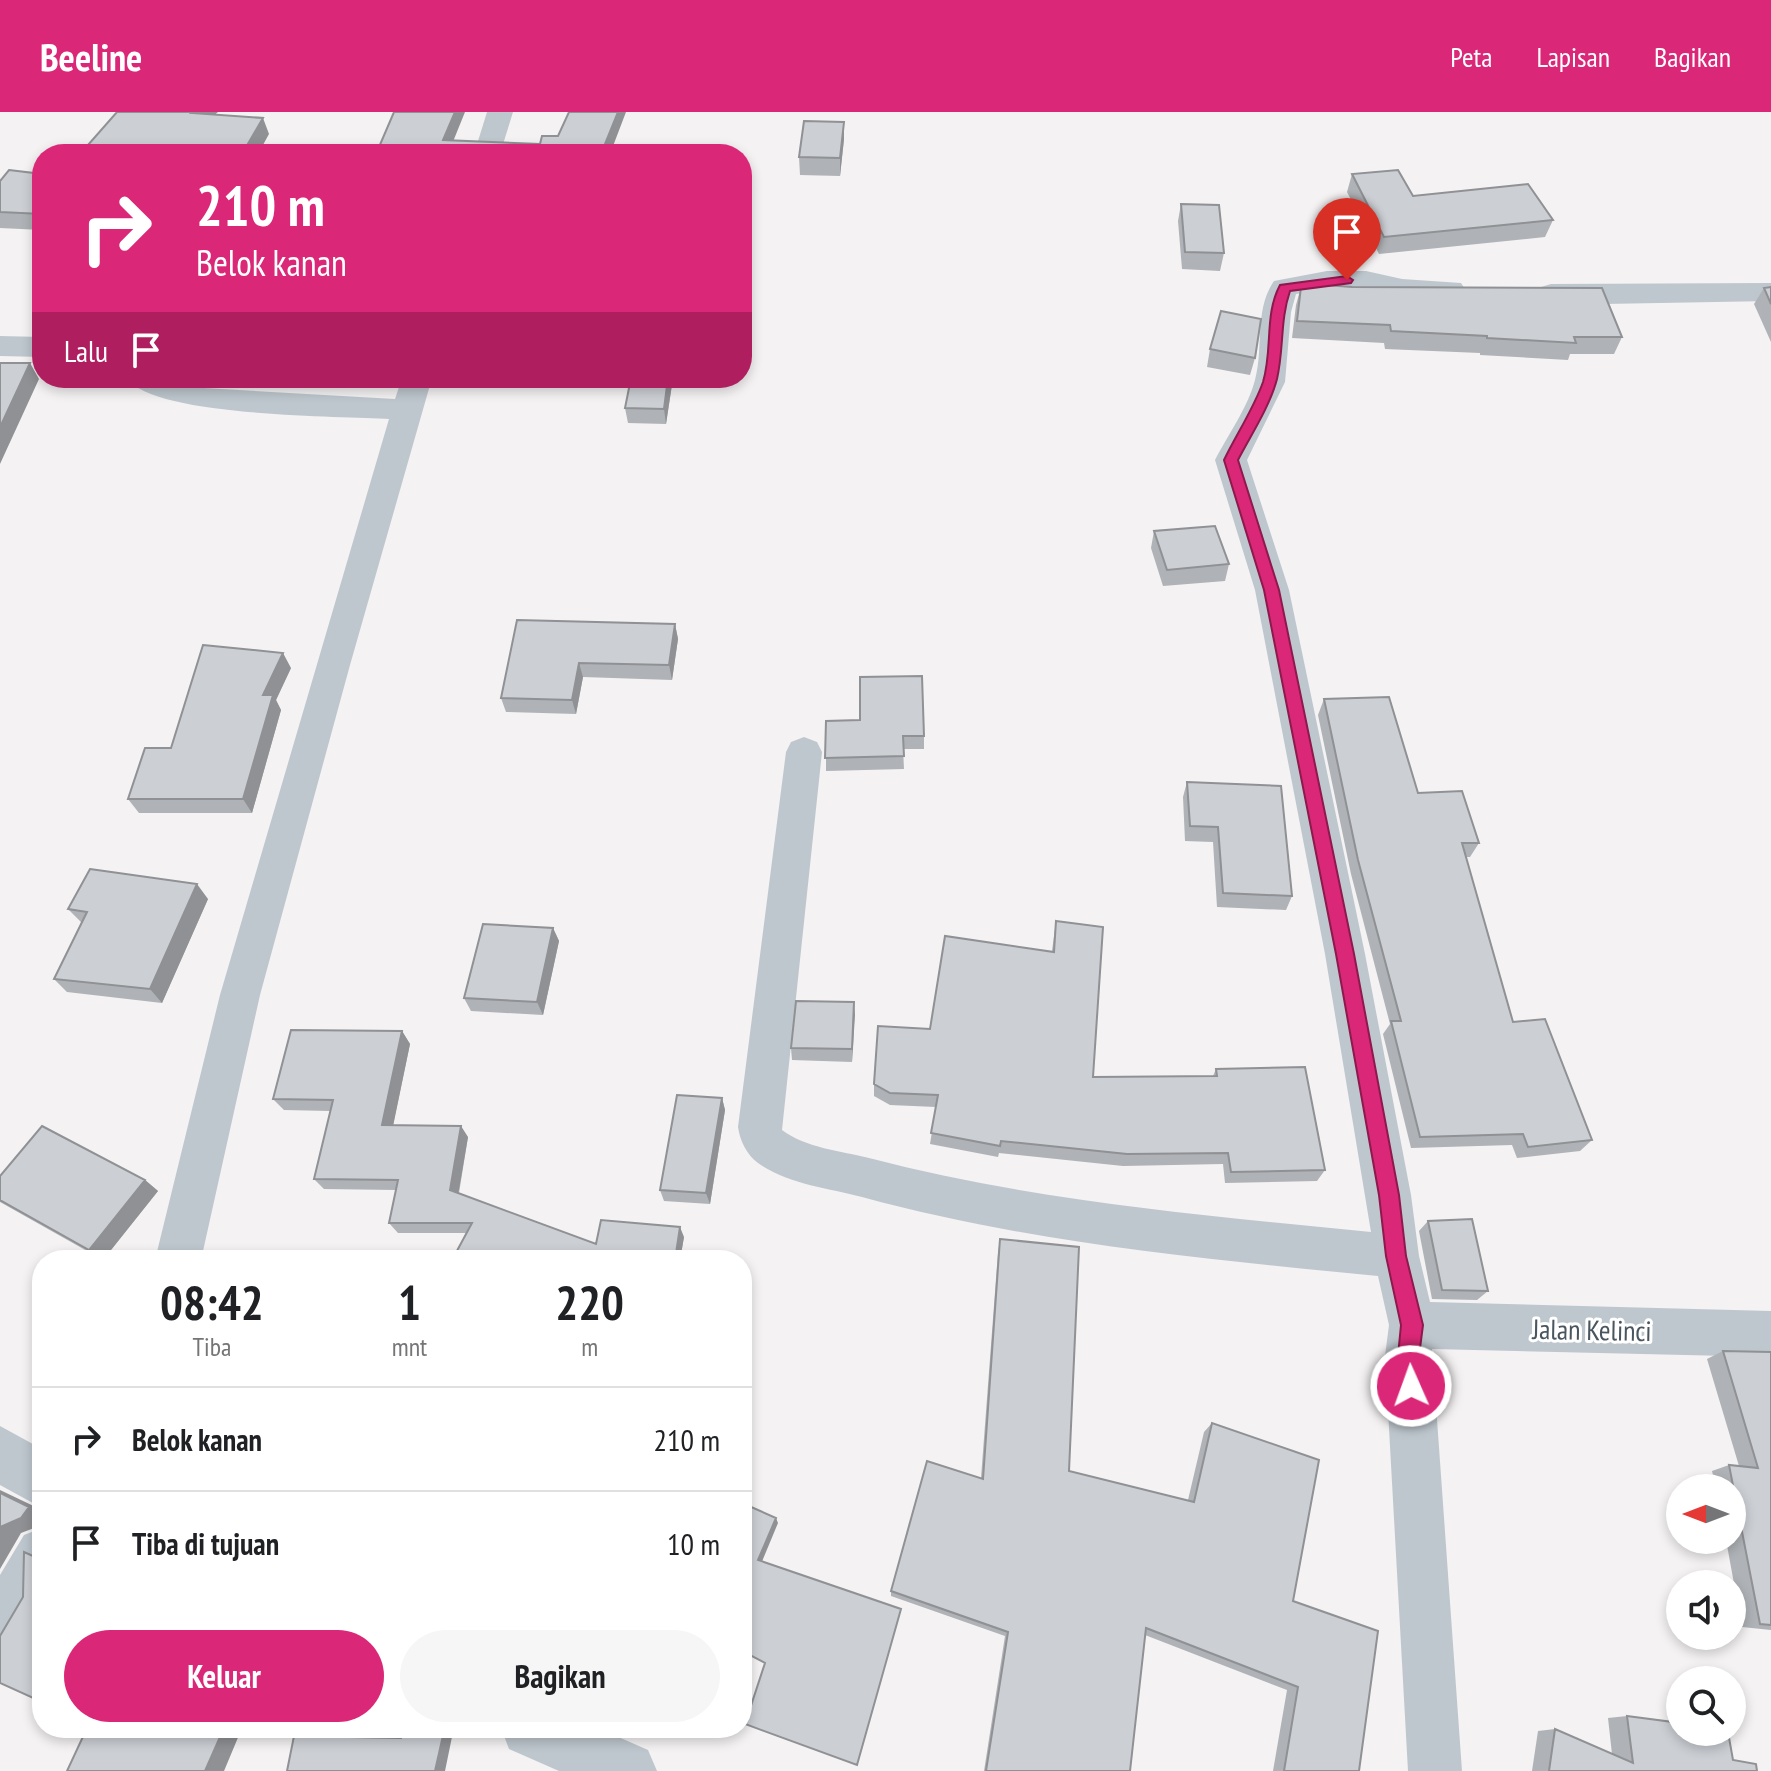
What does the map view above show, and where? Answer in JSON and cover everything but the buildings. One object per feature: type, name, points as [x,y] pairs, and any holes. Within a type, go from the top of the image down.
[{"type":"street","points":[[490,144],[500,112]]},
{"type":"street","points":[[1435,1771],[1408,1356],[1412,1325],[1396,1256],[1389,1195],[1363,1045],[1272,590],[1231,460],[1270,382],[1276,312],[1284,287],[1327,280],[1366,280],[1402,288],[1604,295],[1771,292]]},
{"type":"street","points":[[0,346],[32,347]]},
{"type":"street","points":[[163,388],[204,398],[413,394],[332,665],[240,995],[180,1250]]},
{"type":"street","points":[[804,752],[760,1116],[759,1129],[766,1144],[786,1156],[949,1201],[1030,1215],[1396,1256]]},
{"type":"street","name":"Jalan Kelinci","points":[[1412,1325],[1771,1334]]},
{"type":"street","points":[[0,1453],[32,1474]]},
{"type":"street","points":[[0,1624],[32,1570]]},
{"type":"street","points":[[553,1738],[627,1771]]},
{"type":"route","points":[[1347,280],[1298,283],[1284,287],[1276,312],[1270,382],[1231,460],[1272,590],[1363,1045],[1389,1195],[1396,1256],[1412,1325],[1408,1356],[1411,1386]]}]
